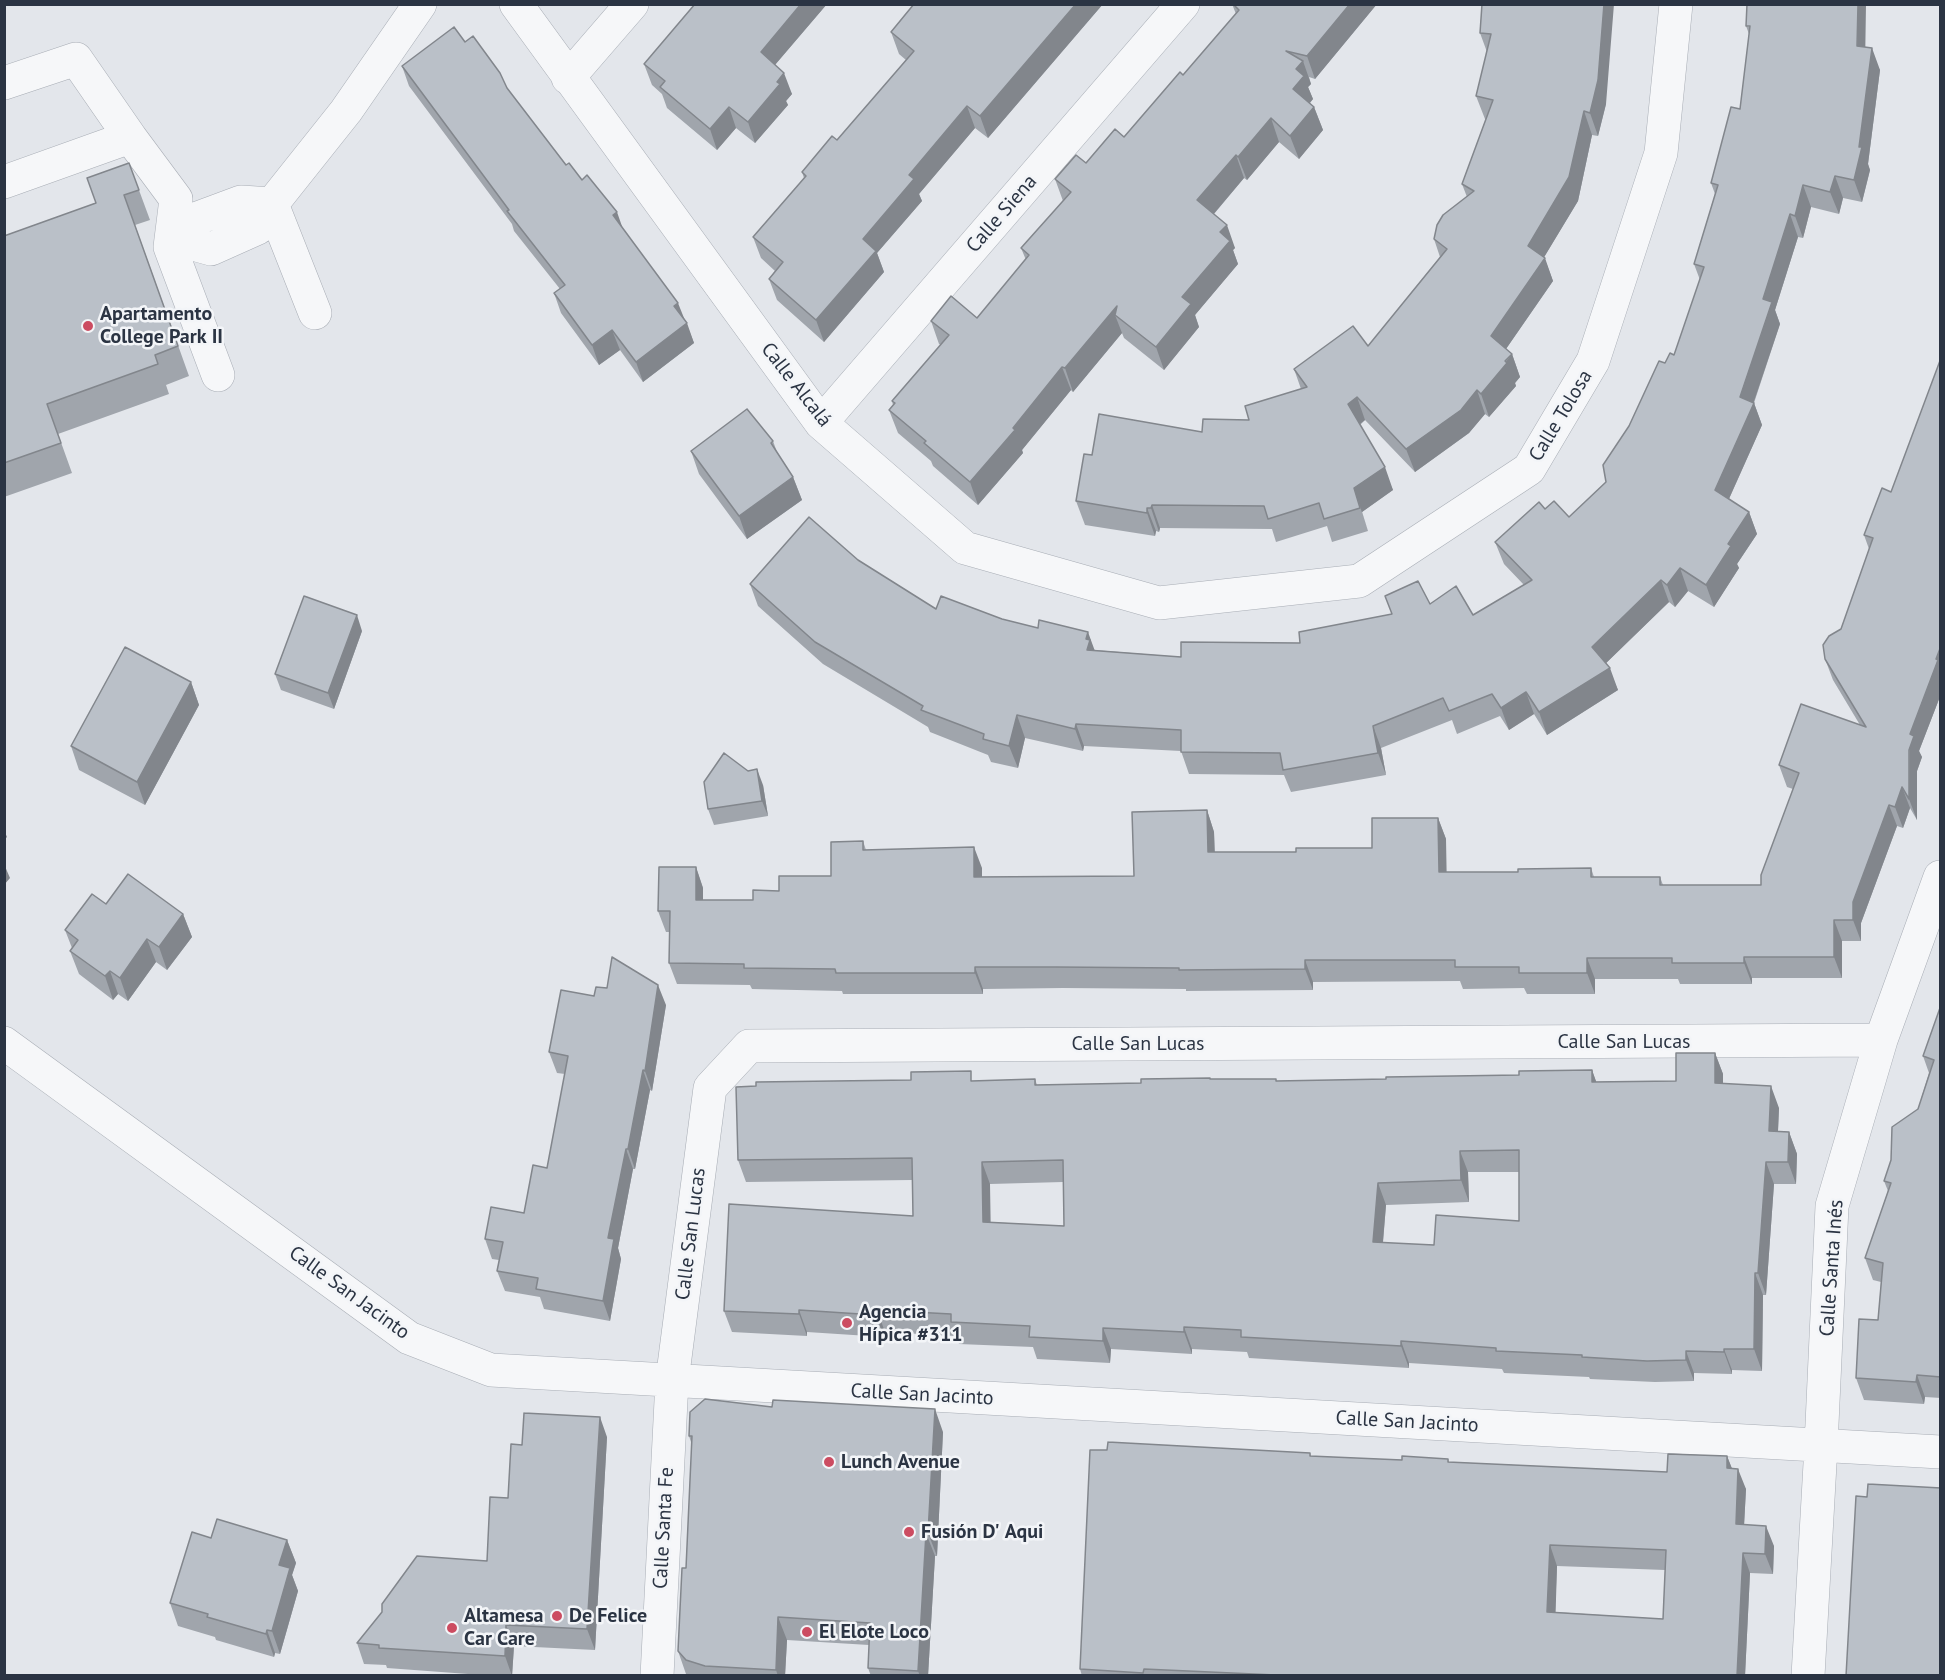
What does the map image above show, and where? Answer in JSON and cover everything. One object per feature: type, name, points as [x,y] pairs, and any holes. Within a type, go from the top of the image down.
[{"type":"street","points":[[178,244],[211,249],[258,228],[272,204],[346,111],[420,4]]},
{"type":"street","name":"Calle Alcalá","points":[[516,4],[821,423],[965,548],[1159,603],[1194,599]]},
{"type":"street","points":[[568,78],[632,4]]},
{"type":"street","name":"Calle Siena","points":[[821,423],[1183,4]]},
{"type":"street","name":"Calle Tolosa","points":[[1194,599],[1359,581],[1529,469],[1593,361],[1661,153],[1676,4]]},
{"type":"street","points":[[4,83],[76,59],[176,199],[178,244],[218,375]]},
{"type":"street","points":[[4,182],[130,137]]},
{"type":"street","points":[[272,204],[315,313]]},
{"type":"street","name":"Calle Santa Inés","points":[[1808,1676],[1832,1206],[1881,1041],[1941,877]]},
{"type":"street","name":"Calle San Lucas","points":[[672,1381],[710,1088],[749,1046],[1881,1041]]},
{"type":"street","name":"Calle San Jacinto","points":[[4,1042],[409,1338],[491,1370],[1941,1452]]},
{"type":"street","name":"Calle Santa Fe","points":[[657,1676],[672,1381]]},
{"type":"building","points":[[695,4],[801,4],[761,52],[784,73],[777,82],[780,84],[748,122],[729,107],[710,129],[660,87],[665,81],[644,64]]},
{"type":"building","points":[[914,4],[1076,4],[980,116],[967,106],[909,175],[914,179],[863,239],[876,251],[816,320],[769,279],[783,262],[753,237],[806,176],[802,172],[832,136],[837,140],[914,51],[891,32]]},
{"type":"building","points":[[1233,4],[1350,4],[1307,56],[1286,51],[1303,61],[1296,69],[1304,76],[1293,89],[1314,107],[1290,136],[1271,118],[1197,200],[1227,225],[1220,232],[1230,241],[1182,297],[1191,304],[1156,347],[1115,315],[1117,306],[1065,368],[1062,367],[1013,428],[1015,430],[970,482],[889,410],[895,403],[892,401],[949,335],[931,321],[951,296],[977,318],[1029,255],[1021,248],[1071,192],[1055,179],[1076,155],[1086,163],[1115,129],[1124,137],[1180,72],[1183,75],[1239,10]]},
{"type":"building","points":[[1482,4],[1604,4],[1598,80],[1590,113],[1584,111],[1569,177],[1528,246],[1545,258],[1491,336],[1512,354],[1505,361],[1507,363],[1481,394],[1477,390],[1461,410],[1406,449],[1357,397],[1348,404],[1385,467],[1354,488],[1360,508],[1324,519],[1319,503],[1268,519],[1264,506],[1152,505],[1151,508],[1147,508],[1147,513],[1076,501],[1084,454],[1092,455],[1099,414],[1202,432],[1203,419],[1249,420],[1245,406],[1307,387],[1294,369],[1353,326],[1368,346],[1447,249],[1434,239],[1437,225],[1443,215],[1474,191],[1462,184],[1493,100],[1476,96],[1491,34],[1480,33]]},
{"type":"building","points":[[1747,4],[1858,4],[1857,46],[1872,48],[1859,147],[1862,147],[1854,180],[1835,176],[1830,192],[1803,185],[1795,216],[1790,214],[1763,299],[1772,302],[1740,397],[1754,403],[1715,490],[1749,512],[1728,544],[1731,546],[1706,585],[1680,568],[1667,585],[1661,580],[1592,647],[1610,668],[1539,712],[1526,692],[1501,708],[1492,694],[1449,711],[1443,698],[1373,726],[1378,753],[1283,770],[1280,753],[1181,752],[1181,730],[1076,724],[1075,729],[1017,715],[1009,746],[983,739],[984,734],[921,710],[923,706],[815,642],[750,584],[809,517],[858,560],[936,609],[941,596],[1002,619],[1038,628],[1039,620],[1088,632],[1086,639],[1090,640],[1087,650],[1181,657],[1181,642],[1300,643],[1299,632],[1392,614],[1385,596],[1418,581],[1430,604],[1456,586],[1473,615],[1532,580],[1495,542],[1539,502],[1545,509],[1554,501],[1569,517],[1606,482],[1603,465],[1629,426],[1659,361],[1665,363],[1670,353],[1674,355],[1704,267],[1694,264],[1718,185],[1711,183],[1731,107],[1740,109],[1750,26],[1746,26]]},
{"type":"building","points":[[454,27],[465,42],[473,36],[500,73],[507,88],[566,165],[569,163],[582,180],[587,175],[617,212],[613,215],[678,303],[674,306],[687,323],[636,362],[612,330],[592,345],[554,293],[565,285],[507,211],[509,210],[402,66]]},
{"type":"building","name":"Apartamento College Park II","points":[[129,163],[139,190],[124,195],[178,346],[155,355],[158,364],[47,404],[61,443],[4,463],[4,236],[96,203],[87,178]]},
{"type":"building","points":[[1941,358],[1941,646],[1936,659],[1938,660],[1910,734],[1914,736],[1909,750],[1909,799],[1902,787],[1895,807],[1889,805],[1853,902],[1853,920],[1834,920],[1834,957],[1744,957],[1744,963],[1672,963],[1672,958],[1587,958],[1587,973],[1519,973],[1519,967],[1455,967],[1455,960],[1305,960],[1305,969],[975,967],[975,973],[836,973],[835,969],[744,968],[744,964],[669,963],[670,911],[658,911],[659,867],[696,867],[696,900],[753,900],[753,890],[779,891],[779,876],[831,876],[831,842],[863,841],[863,850],[974,847],[974,877],[1134,876],[1132,812],[1207,810],[1208,852],[1296,852],[1296,848],[1372,848],[1372,818],[1438,818],[1439,872],[1518,872],[1518,869],[1591,868],[1591,877],[1660,877],[1660,885],[1761,885],[1761,875],[1799,773],[1779,765],[1801,704],[1866,727],[1825,659],[1823,645],[1829,636],[1841,629],[1873,538],[1864,535],[1882,488],[1891,492]]},
{"type":"building","points":[[747,409],[773,441],[771,443],[793,477],[739,516],[691,451]]},
{"type":"building","points":[[304,596],[357,615],[328,693],[275,674]]},
{"type":"building","points":[[125,647],[191,682],[137,782],[71,746]]},
{"type":"building","points":[[724,753],[748,771],[757,769],[762,801],[708,809],[704,782]]},
{"type":"building","points":[[128,874],[183,914],[159,947],[147,939],[120,978],[110,971],[105,976],[70,951],[78,940],[65,930],[92,894],[106,904]]},
{"type":"building","points":[[612,957],[658,985],[645,1071],[643,1070],[608,1238],[614,1239],[603,1301],[536,1289],[538,1278],[497,1271],[503,1242],[485,1239],[491,1207],[524,1213],[533,1165],[547,1168],[568,1056],[549,1052],[561,990],[594,996],[596,987],[607,988]]},
{"type":"building","points":[[1941,1005],[1941,1377],[1917,1375],[1916,1382],[1856,1378],[1859,1319],[1878,1320],[1883,1263],[1865,1258],[1891,1183],[1884,1181],[1891,1160],[1892,1127],[1918,1109],[1934,1060],[1923,1056]]},
{"type":"building","points":[[1676,1053],[1715,1053],[1715,1083],[1771,1086],[1769,1131],[1789,1132],[1788,1162],[1766,1162],[1758,1273],[1755,1273],[1754,1349],[1724,1349],[1724,1352],[1686,1351],[1686,1360],[1647,1361],[1496,1351],[1496,1348],[1401,1341],[1401,1346],[1241,1337],[1241,1330],[1184,1327],[1184,1332],[1103,1328],[1103,1341],[1029,1337],[1030,1326],[951,1322],[951,1314],[877,1310],[876,1315],[799,1310],[799,1314],[724,1311],[729,1204],[913,1216],[912,1158],[738,1160],[736,1087],[756,1086],[756,1082],[911,1080],[911,1072],[971,1071],[971,1081],[1035,1079],[1035,1085],[1141,1083],[1141,1079],[1210,1078],[1276,1079],[1276,1081],[1386,1079],[1386,1077],[1519,1075],[1519,1071],[1592,1070],[1592,1082],[1676,1081]],"holes":[[[1519,1150],[1519,1221],[1436,1215],[1434,1245],[1373,1242],[1378,1183],[1461,1180],[1460,1151]],[[1063,1160],[1064,1226],[983,1222],[982,1162]]]},
{"type":"building","points":[[705,1399],[772,1407],[773,1400],[935,1409],[918,1671],[868,1668],[870,1623],[778,1617],[776,1670],[705,1666],[686,1660],[678,1651],[682,1568],[686,1568],[692,1436],[689,1436],[690,1412]]},
{"type":"building","points":[[524,1413],[600,1417],[587,1629],[506,1625],[505,1656],[379,1648],[379,1645],[357,1643],[382,1612],[382,1604],[417,1556],[487,1561],[490,1497],[508,1498],[511,1444],[522,1445]]},
{"type":"building","points":[[1108,1442],[1310,1453],[1310,1456],[1402,1460],[1402,1456],[1448,1459],[1448,1462],[1667,1472],[1668,1454],[1727,1456],[1727,1468],[1738,1469],[1736,1524],[1766,1526],[1765,1554],[1743,1553],[1737,1676],[1298,1676],[1144,1669],[1143,1673],[1080,1669],[1090,1450],[1107,1450]],"holes":[[[1550,1545],[1666,1550],[1663,1619],[1547,1612]]]},
{"type":"building","points":[[1868,1484],[1941,1488],[1941,1676],[1846,1676],[1856,1496],[1867,1497]]},
{"type":"building","points":[[217,1519],[287,1540],[279,1565],[290,1568],[272,1631],[267,1630],[266,1634],[207,1617],[208,1614],[170,1603],[192,1532],[211,1538]]},
{"type":"place","name":"Apartamento College Park II","points":[[88,326]]},
{"type":"place","name":"Agencia Hípica #311","points":[[847,1323]]},
{"type":"place","name":"Lunch Avenue","points":[[829,1462]]},
{"type":"place","name":"Fusión D' Aqui","points":[[909,1532]]},
{"type":"place","name":"De Felice","points":[[557,1616]]},
{"type":"place","name":"Altamesa Car Care","points":[[452,1628]]},
{"type":"place","name":"El Elote Loco","points":[[807,1632]]}]
